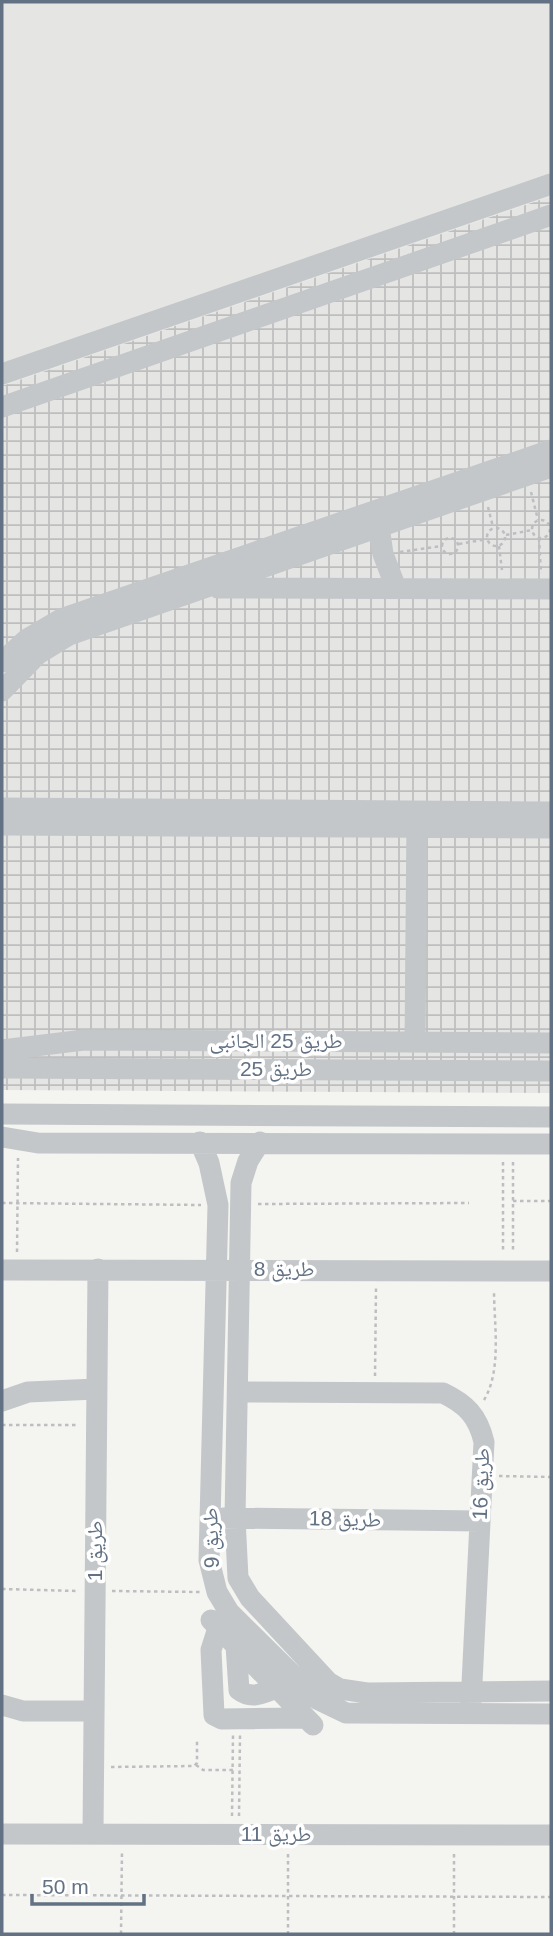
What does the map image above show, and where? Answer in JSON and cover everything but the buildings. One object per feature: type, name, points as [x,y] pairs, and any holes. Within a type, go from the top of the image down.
[{"type":"street","points":[[2,374],[551,184]]},
{"type":"street","points":[[2,407],[551,215]]},
{"type":"street","points":[[523,471],[551,450]]},
{"type":"street","points":[[4,675],[27,639],[61,619],[100,614],[418,505],[523,471],[551,467]]},
{"type":"street","points":[[311,542],[379,526],[418,505]]},
{"type":"street","points":[[379,526],[383,554],[396,588]]},
{"type":"street","points":[[205,578],[396,588],[547,589]]},
{"type":"street","points":[[417,819],[551,812]]},
{"type":"street","points":[[8,814],[417,819],[551,828]]},
{"type":"street","points":[[415,1042],[417,819]]},
{"type":"street","name":"طريق 25 الجانبى","points":[[2,1050],[84,1040],[551,1043]]},
{"type":"street","points":[[263,1041],[263,1069]]},
{"type":"street","name":"طريق 25","points":[[2,1068],[551,1071]]},
{"type":"street","points":[[2,1114],[551,1117]]},
{"type":"street","points":[[10,1139],[551,1144]]},
{"type":"street","name":"طريق 9","points":[[200,1142],[209,1163],[218,1205],[209,1560],[217,1592],[229,1612],[268,1665],[317,1699],[346,1713],[551,1714]]},
{"type":"street","name":"طريق 9","points":[[260,1142],[248,1161],[242,1183],[235,1518],[238,1578],[250,1598],[328,1682],[353,1693],[551,1691]]},
{"type":"street","name":"طريق 1","points":[[93,1833],[98,1269]]},
{"type":"street","name":"طريق 8","points":[[9,1270],[551,1271]]},
{"type":"street","points":[[2,1401],[9,1396],[28,1392],[96,1388]]},
{"type":"street","points":[[238,1392],[443,1393],[459,1400],[472,1412]]},
{"type":"street","name":"طريق 16","points":[[471,1713],[484,1442],[472,1412]]},
{"type":"street","name":"طريق 18","points":[[209,1518],[480,1521]]},
{"type":"street","points":[[215,1624],[236,1646],[268,1665],[277,1688],[310,1722],[217,1718],[212,1711],[211,1645],[215,1624]]},
{"type":"street","points":[[236,1646],[236,1681],[239,1690],[246,1695],[255,1696],[277,1688]]},
{"type":"street","points":[[2,1705],[23,1711],[94,1711]]},
{"type":"street","name":"طريق 11","points":[[2,1834],[551,1835]]},
{"type":"path","points":[[508,589],[500,563],[499,545],[506,535],[532,530],[538,520],[523,471]]},
{"type":"path","points":[[538,520],[543,519],[551,526],[550,534],[539,538]]},
{"type":"path","points":[[487,539],[487,534],[494,527],[499,527],[506,535]]},
{"type":"path","points":[[532,530],[539,538],[547,589]]},
{"type":"path","points":[[383,554],[442,546],[449,538],[458,544],[487,539]]},
{"type":"path","points":[[487,539],[494,546],[499,545]]},
{"type":"path","points":[[442,546],[444,552],[451,554],[457,551],[458,544]]},
{"type":"path","points":[[9,1270],[17,1203],[10,1139]]},
{"type":"path","points":[[503,1271],[513,1201],[508,1143]]},
{"type":"path","points":[[472,1412],[491,1389],[494,1373],[503,1271],[508,1143]]},
{"type":"path","points":[[513,1201],[551,1201]]},
{"type":"path","points":[[2,1203],[218,1205]]},
{"type":"path","points":[[241,1204],[469,1203]]},
{"type":"path","points":[[375,1393],[376,1270]]},
{"type":"path","points":[[2,1425],[96,1426]]},
{"type":"path","points":[[482,1476],[551,1477]]},
{"type":"path","points":[[236,1719],[233,1770],[236,1834]]},
{"type":"path","points":[[236,1719],[236,1834]]},
{"type":"path","points":[[196,1765],[197,1739]]},
{"type":"path","points":[[94,1767],[196,1765],[203,1770],[233,1770]]},
{"type":"path","points":[[121,1934],[122,1833]]},
{"type":"path","points":[[288,1834],[288,1934]]},
{"type":"path","points":[[453,1835],[454,1934]]},
{"type":"path","points":[[2,1895],[551,1896]]},
{"type":"shaded area","points":[[2,2],[551,2],[551,196],[2,386]]},
{"type":"shaded area","points":[[551,196],[551,1093],[2,1090],[2,386]]}]
